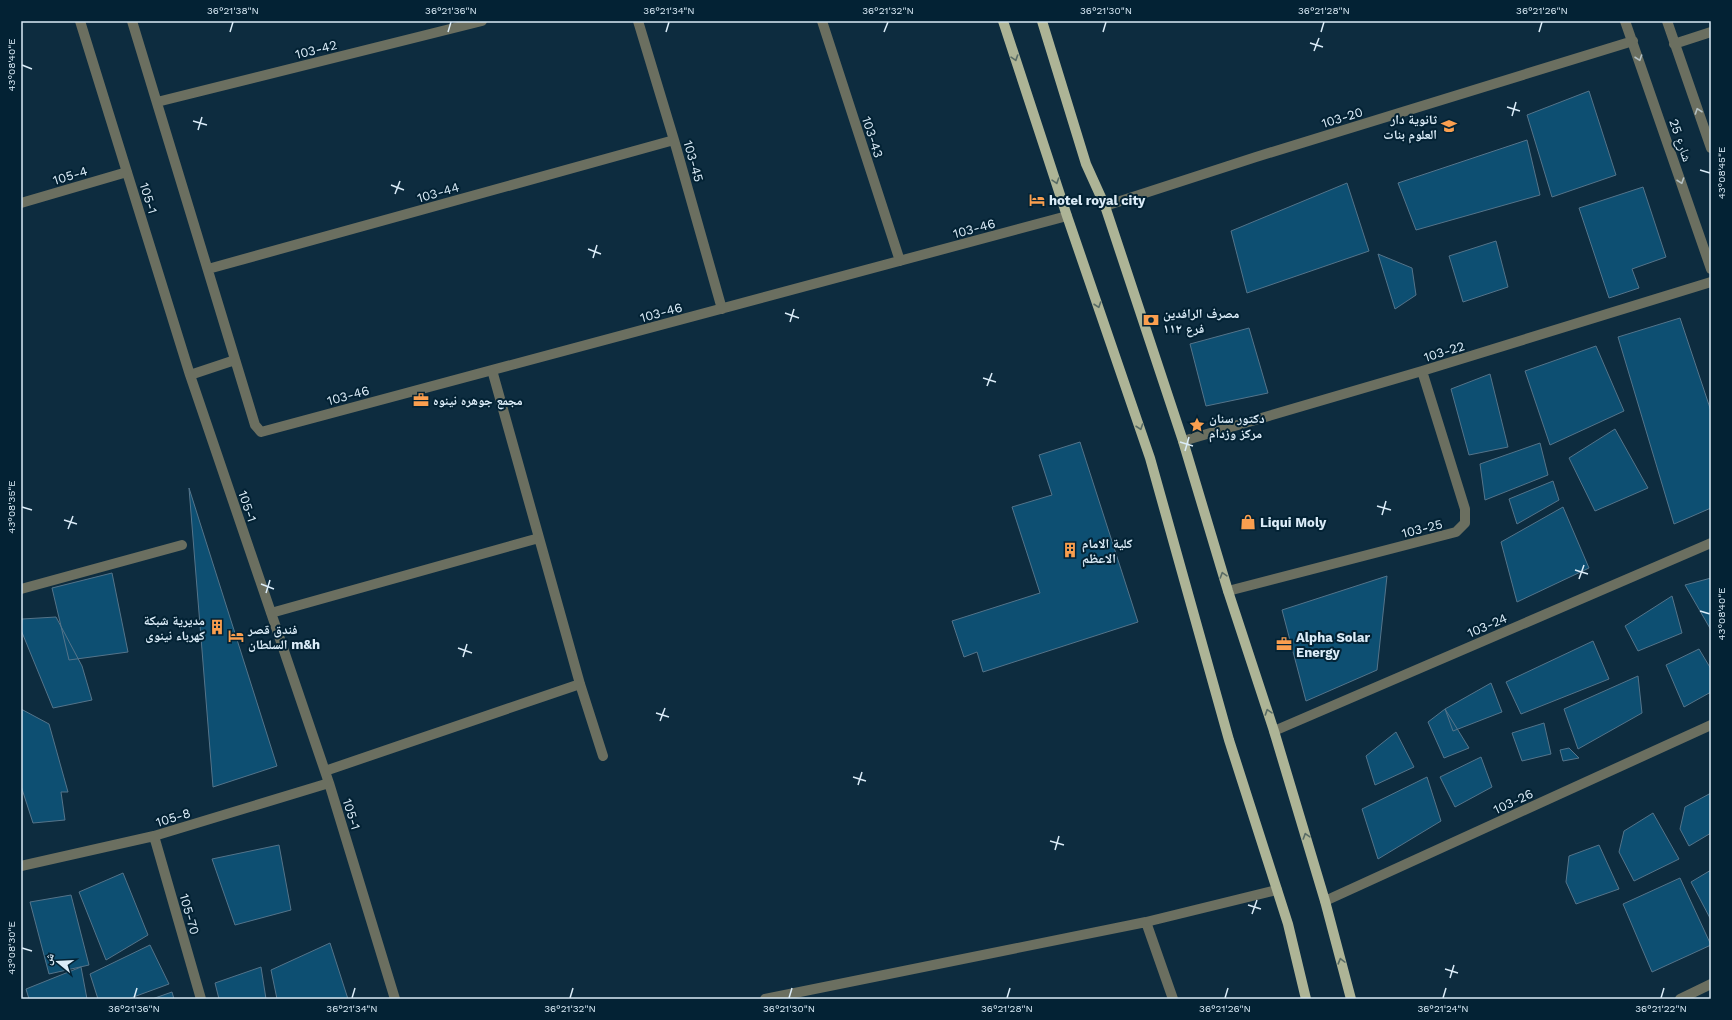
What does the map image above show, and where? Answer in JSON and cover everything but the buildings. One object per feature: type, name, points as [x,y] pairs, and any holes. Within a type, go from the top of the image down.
[{"type":"main road","points":[[1003,21],[1067,216],[1150,458],[1229,740],[1288,924],[1306,999]]},
{"type":"main road","points":[[1042,21],[1086,164],[1105,206],[1183,441],[1228,591],[1274,731],[1326,901],[1351,999]]},
{"type":"street","name":"105-1","points":[[80,21],[190,375],[329,783],[395,999]]},
{"type":"street","points":[[132,21],[235,360],[190,375]]},
{"type":"street","name":"103-42","points":[[157,102],[482,21]]},
{"type":"street","name":"103-45","points":[[638,21],[674,140],[722,309]]},
{"type":"street","name":"103-43","points":[[822,21],[900,261]]},
{"type":"street","name":"شارع 25","points":[[1625,21],[1711,269]]},
{"type":"street","name":"شارع 25","points":[[1666,21],[1711,148]]},
{"type":"street","points":[[1674,44],[1711,32]]},
{"type":"street","name":"103-20","points":[[1105,206],[1256,157],[1633,41]]},
{"type":"street","name":"103-44","points":[[208,269],[674,140]]},
{"type":"street","name":"105-4","points":[[21,203],[127,172]]},
{"type":"street","name":"103-46","points":[[235,360],[255,425],[261,432],[1067,216]]},
{"type":"street","name":"103-22","points":[[1183,441],[1422,371],[1711,282]]},
{"type":"street","points":[[492,370],[580,684],[603,756]]},
{"type":"street","name":"103-25","points":[[1228,591],[1456,532],[1465,523],[1465,509],[1422,371]]},
{"type":"street","points":[[271,613],[539,538]]},
{"type":"street","name":"103-24","points":[[1274,731],[1711,543]]},
{"type":"street","points":[[21,589],[182,546]]},
{"type":"street","points":[[325,771],[580,684]]},
{"type":"street","name":"103-26","points":[[1326,901],[1711,725]]},
{"type":"street","name":"105-8","points":[[21,866],[154,836],[329,783]]},
{"type":"street","name":"105-70","points":[[154,836],[201,999]]},
{"type":"street","points":[[765,999],[1146,922],[1278,890]]},
{"type":"street","points":[[1146,922],[1172,999]]},
{"type":"street","points":[[1680,999],[1711,984]]},
{"type":"place","name":"ثانوية دار العلوم بنات","points":[[1449,126]]},
{"type":"place","name":"hotel royal city","points":[[1037,200]]},
{"type":"place","name":"مصرف الرافدين فرع ١١٢","points":[[1151,320]]},
{"type":"place","name":"مجمع جوهره نينوه","points":[[421,400]]},
{"type":"place","name":"دكتور سنان مركز وزدام","points":[[1197,425]]},
{"type":"place","name":"Liqui Moly","points":[[1248,522]]},
{"type":"place","name":"كلية الامام الاعظم","points":[[1070,550]]},
{"type":"place","name":"مديرية شبكة كهرباء نينوى","points":[[217,627]]},
{"type":"place","name":"فندق قصر السلطان m&h","points":[[236,636]]},
{"type":"place","name":"Alpha Solar Energy","points":[[1284,644]]}]
